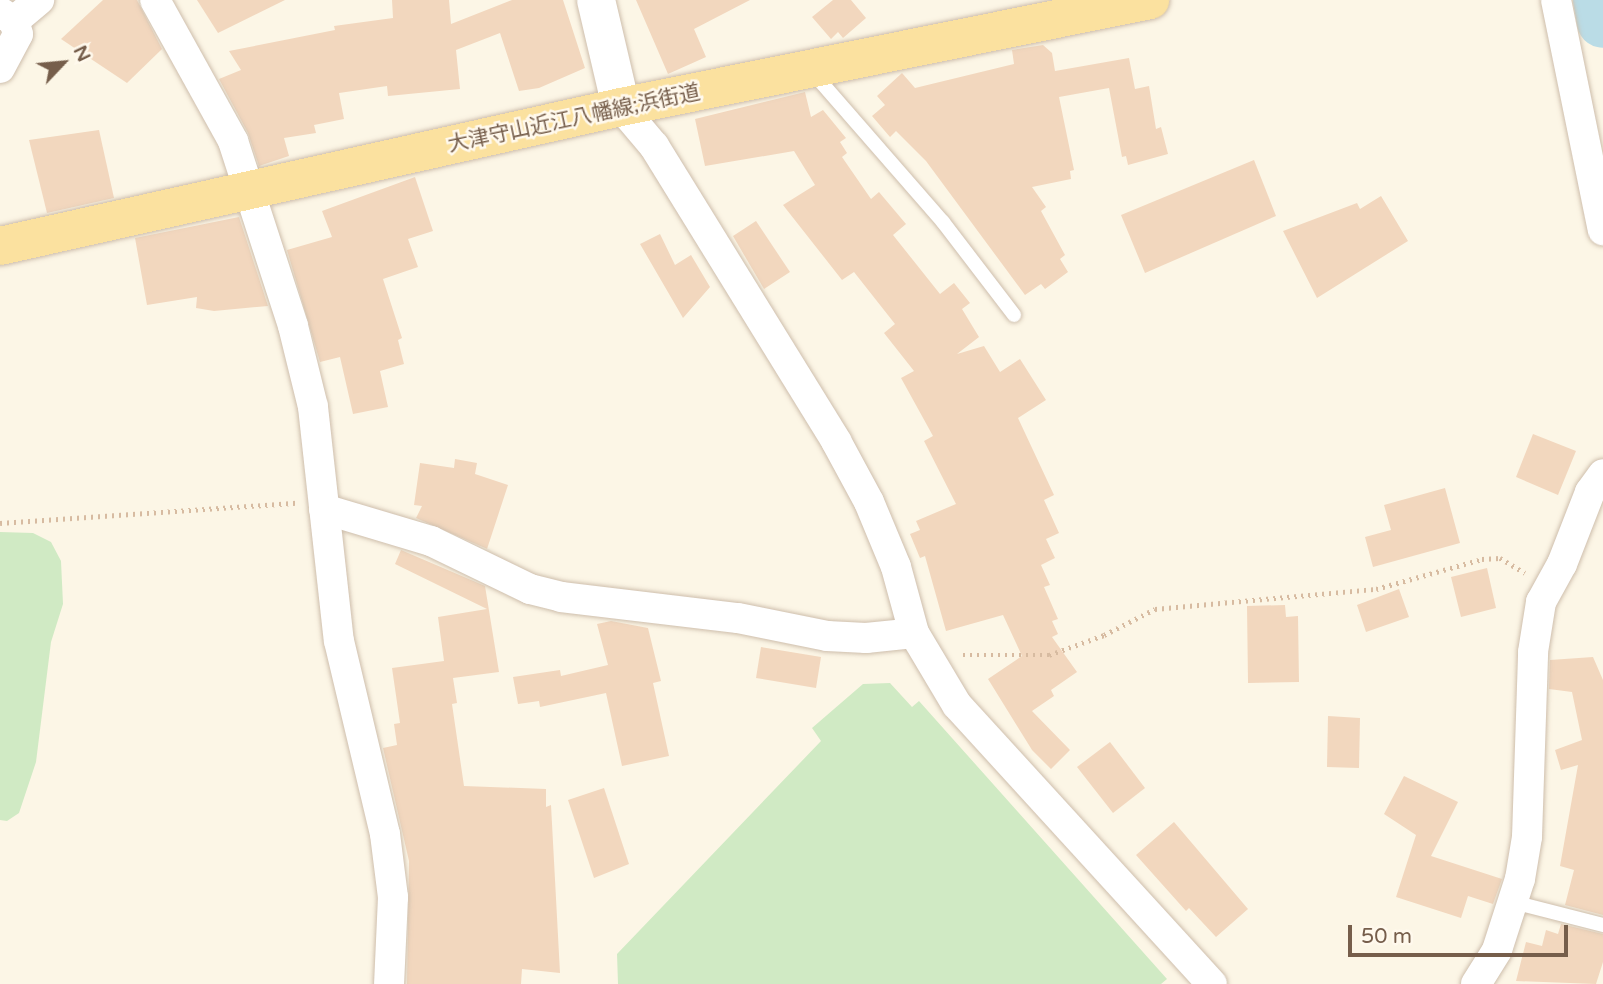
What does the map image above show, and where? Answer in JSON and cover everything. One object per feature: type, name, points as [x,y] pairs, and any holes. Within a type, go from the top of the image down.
[{"type":"main road","name":"大津守山近江八幡線;浜街道","points":[[0,246],[621,107],[1150,0]]},
{"type":"street","points":[[0,68],[18,34],[7,16],[39,0]]},
{"type":"street","points":[[155,0],[209,92],[233,141],[293,326],[313,407],[339,641],[388,859],[393,897],[389,984]]},
{"type":"street","points":[[596,0],[621,107],[654,146],[836,441],[874,513],[918,639],[957,705],[1212,984]]},
{"type":"street","points":[[1556,0],[1603,230]]},
{"type":"street","points":[[1476,984],[1497,950],[1513,902],[1527,837],[1533,652],[1541,602],[1555,576],[1590,492],[1603,474]]},
{"type":"street","points":[[324,505],[431,541],[530,589],[561,597],[738,618],[827,636],[918,639]]},
{"type":"lane","points":[[810,69],[935,212],[1014,315]]},
{"type":"lane","points":[[1513,902],[1603,925]]},
{"type":"path","points":[[0,523],[324,505]]},
{"type":"path","points":[[918,639],[976,659],[1049,655],[1104,635],[1155,608],[1376,589],[1500,558],[1517,571],[1555,576]]},
{"type":"green space","points":[[0,532],[33,533],[51,542],[61,561],[63,604],[51,642],[36,762],[19,813],[7,821],[0,820]]},
{"type":"green space","points":[[890,683],[912,707],[919,701],[1167,979],[1161,984],[618,984],[617,954],[821,741],[812,728],[863,684]]},
{"type":"building","points":[[103,0],[137,0],[162,49],[127,83],[61,39]]},
{"type":"building","points":[[197,0],[285,0],[218,33]]},
{"type":"building","points":[[392,0],[449,0],[451,24],[512,0],[563,0],[585,68],[539,88],[519,91],[500,33],[456,50],[460,89],[388,96],[387,86],[339,93],[344,119],[314,125],[316,133],[284,138],[289,156],[259,166],[248,133],[219,79],[241,70],[229,51],[335,30],[334,26],[393,18]]},
{"type":"building","points":[[636,0],[750,0],[694,29],[706,57],[668,74]]},
{"type":"building","points":[[833,0],[851,0],[866,18],[843,38],[838,32],[831,39],[812,17]]},
{"type":"building","points":[[1043,45],[1052,53],[1055,71],[1129,58],[1135,89],[1149,86],[1156,129],[1161,127],[1168,154],[1128,165],[1126,156],[1122,157],[1109,88],[1059,97],[1074,170],[1070,171],[1071,179],[1032,187],[1046,207],[1041,211],[1065,255],[1060,259],[1068,272],[1045,289],[1041,284],[1025,295],[926,161],[896,131],[890,137],[872,116],[885,105],[877,96],[902,73],[915,88],[1014,64],[1012,50]]},
{"type":"building","points":[[805,92],[811,117],[823,110],[846,138],[840,142],[847,153],[842,157],[871,199],[879,192],[906,224],[893,235],[940,294],[954,283],[970,303],[962,309],[979,337],[957,354],[984,346],[1000,372],[1020,359],[1046,400],[1018,418],[1054,495],[1044,500],[1059,533],[1046,539],[1055,558],[1041,565],[1050,585],[1044,587],[1058,619],[1052,621],[1058,634],[1052,637],[1077,672],[1051,690],[1054,696],[1032,711],[1070,750],[1051,769],[1032,750],[988,679],[1022,656],[1003,615],[946,631],[925,556],[920,558],[910,534],[920,530],[916,521],[956,504],[924,441],[933,436],[901,378],[914,371],[884,333],[895,324],[854,272],[842,280],[783,205],[815,185],[794,151],[705,166],[695,119]]},
{"type":"building","points":[[99,130],[114,198],[47,213],[29,140]]},
{"type":"building","points":[[1254,160],[1276,216],[1145,273],[1121,215]]},
{"type":"building","points":[[415,177],[433,231],[408,239],[418,267],[383,279],[402,338],[398,340],[404,364],[380,371],[388,407],[353,414],[340,357],[320,362],[287,250],[332,237],[322,211]]},
{"type":"building","points":[[1381,196],[1408,241],[1317,298],[1283,231],[1357,203],[1360,209]]},
{"type":"building","points":[[239,217],[268,306],[214,311],[196,308],[197,297],[147,305],[135,238]]},
{"type":"building","points":[[756,221],[790,272],[764,289],[733,236]]},
{"type":"building","points":[[660,234],[675,265],[691,255],[710,287],[683,318],[640,244]]},
{"type":"building","points":[[1533,434],[1576,451],[1558,495],[1516,477]]},
{"type":"building","points":[[455,459],[477,463],[475,474],[508,485],[487,549],[416,518],[422,506],[414,505],[420,463],[454,468]]},
{"type":"building","points":[[1445,488],[1460,543],[1373,567],[1365,537],[1391,530],[1384,505]]},
{"type":"building","points":[[401,550],[485,586],[499,672],[453,678],[457,703],[452,704],[464,786],[546,789],[546,807],[551,805],[560,973],[522,969],[521,984],[407,984],[409,861],[383,748],[397,745],[394,724],[400,723],[392,668],[444,661],[438,617],[487,609],[395,564]]},
{"type":"building","points":[[1487,568],[1496,608],[1461,617],[1451,577]]},
{"type":"building","points":[[1399,589],[1409,617],[1366,632],[1357,605]]},
{"type":"building","points":[[1285,605],[1286,617],[1298,616],[1299,682],[1248,683],[1247,606]]},
{"type":"building","points":[[611,621],[648,628],[661,681],[653,683],[669,756],[622,766],[606,693],[540,707],[539,701],[518,704],[513,677],[560,670],[561,676],[608,665],[597,624]]},
{"type":"building","points":[[761,647],[821,657],[816,688],[756,678]]},
{"type":"building","points":[[1593,657],[1603,680],[1603,915],[1565,905],[1574,870],[1560,866],[1578,765],[1561,770],[1555,750],[1582,740],[1572,692],[1549,689],[1550,660]]},
{"type":"building","points":[[1328,716],[1360,718],[1359,768],[1327,767]]},
{"type":"building","points":[[1110,742],[1145,788],[1113,813],[1077,767]]},
{"type":"building","points":[[1404,776],[1458,802],[1431,856],[1502,879],[1493,904],[1468,896],[1461,918],[1396,897],[1416,835],[1384,814]]},
{"type":"building","points":[[604,788],[629,864],[594,878],[568,800]]},
{"type":"building","points":[[1174,822],[1248,909],[1216,937],[1189,908],[1186,911],[1136,855]]},
{"type":"building","points":[[1561,924],[1603,934],[1603,962],[1596,984],[1516,981],[1526,942],[1542,946],[1546,930],[1558,934]]},
{"type":"waterway","points":[[1599,0],[1603,22]]}]
